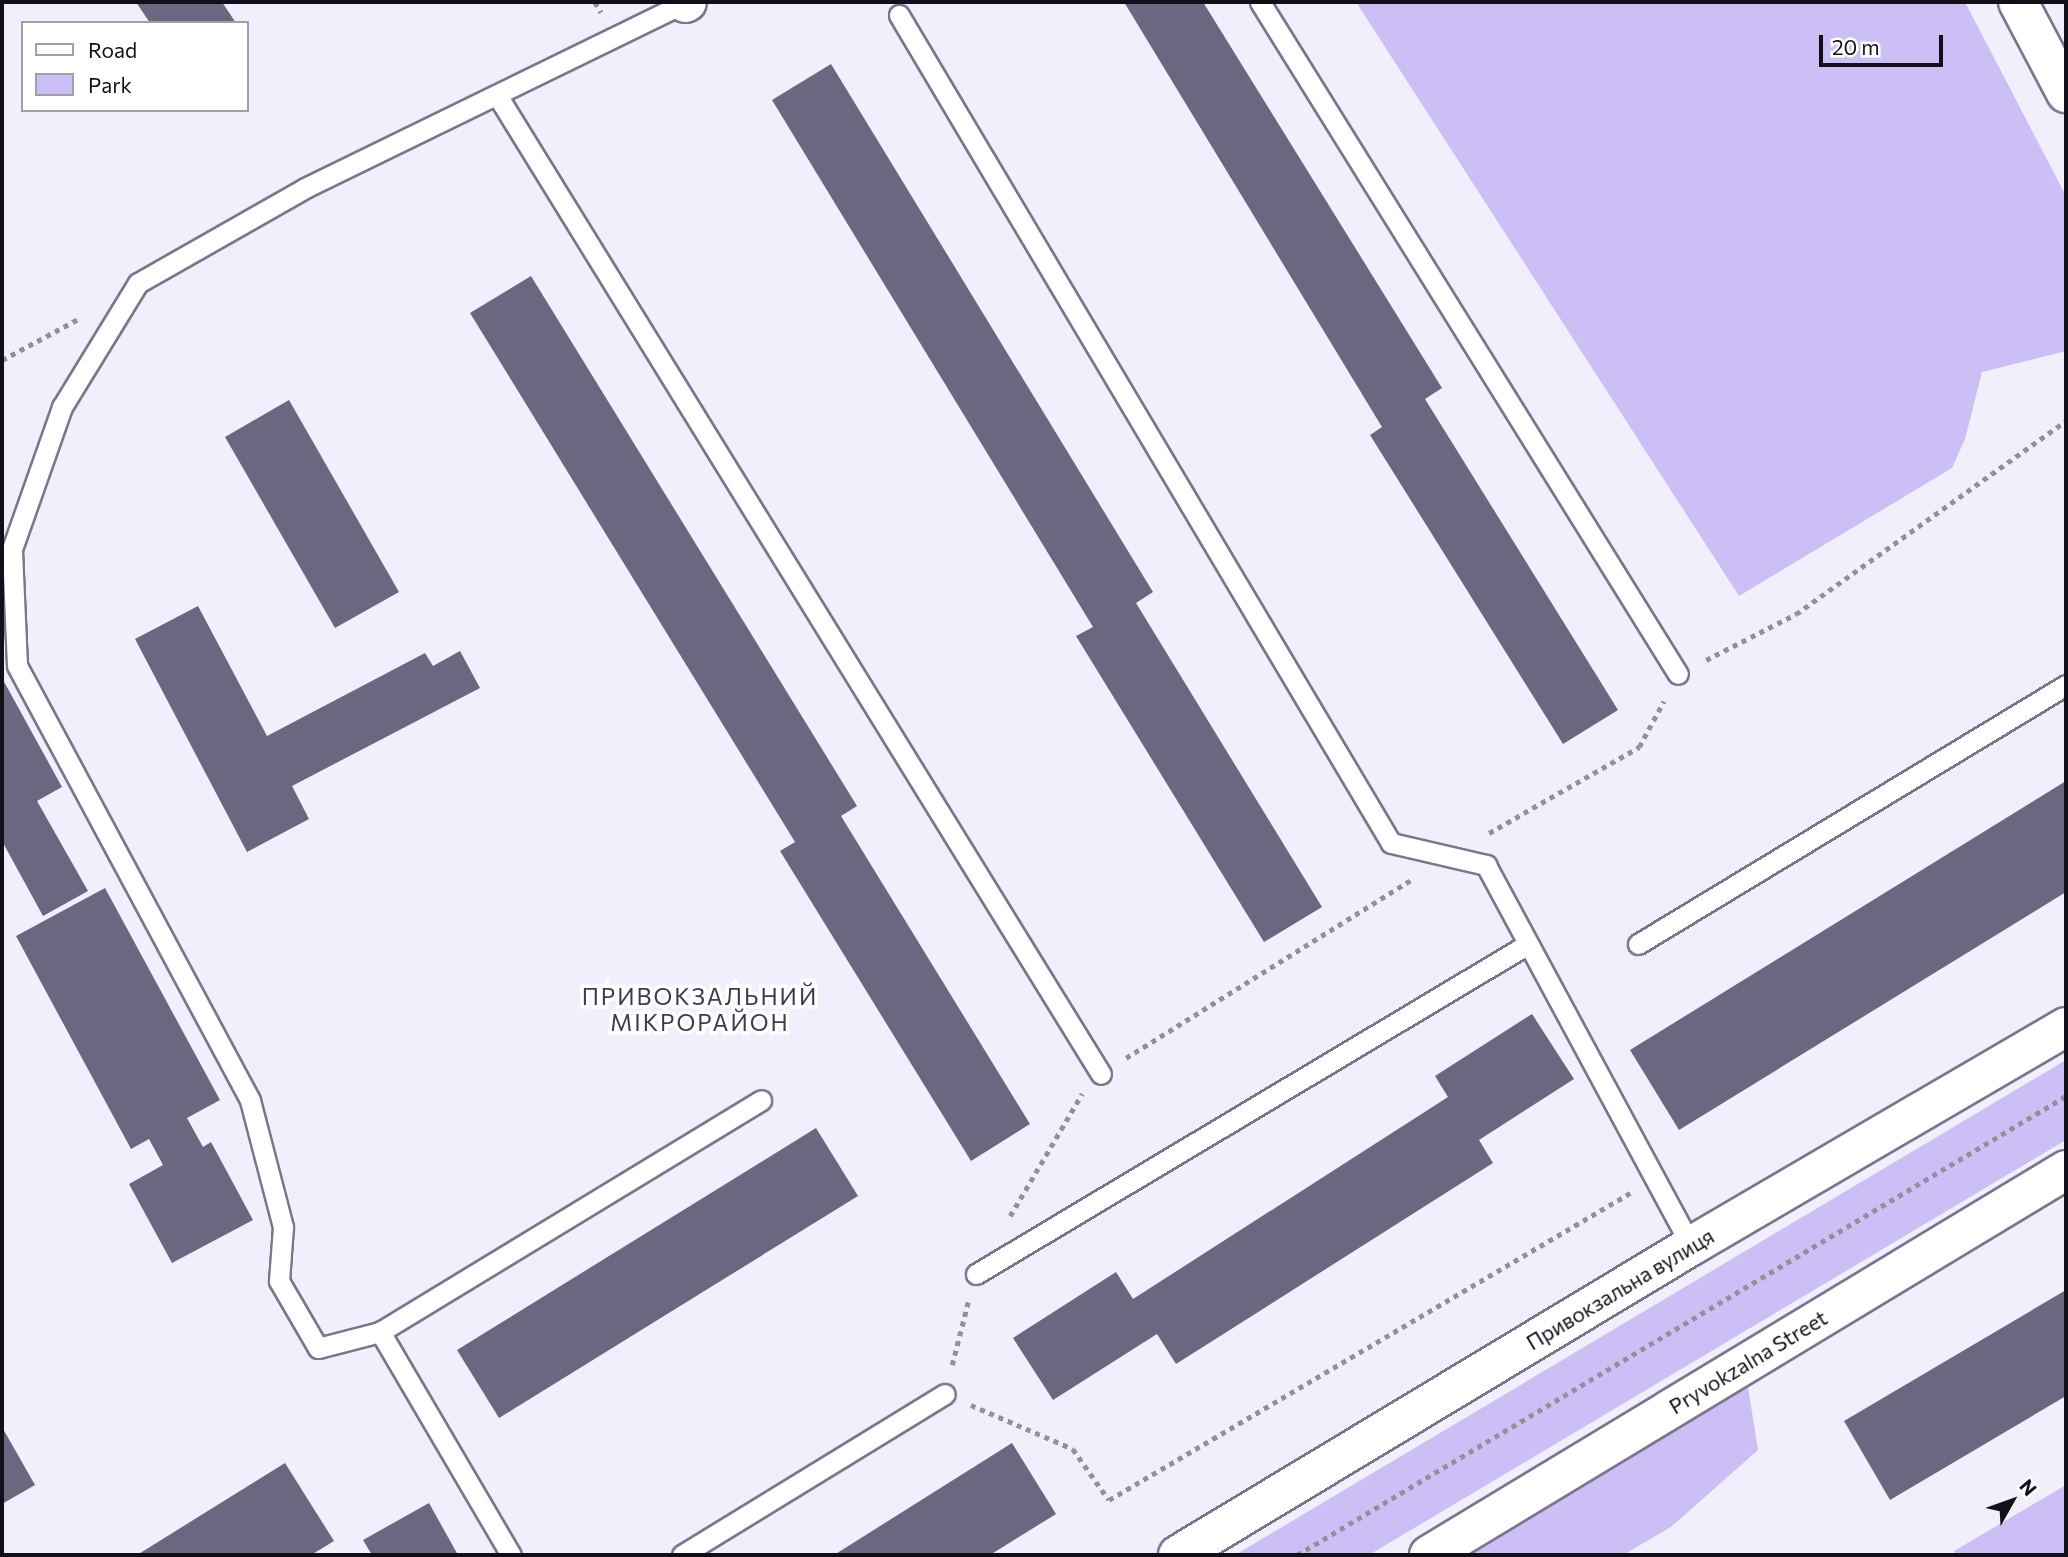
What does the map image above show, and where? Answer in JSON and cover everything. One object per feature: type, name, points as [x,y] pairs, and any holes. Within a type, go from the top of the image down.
[{"type":"street","points":[[2018,2],[2066,93]]},
{"type":"street","name":"Привокзальна вулиця","points":[[1178,1555],[1691,1246],[2066,1027]]},
{"type":"street","name":"Pryvokzalna Street","points":[[1429,1555],[2066,1170]]},
{"type":"lane","points":[[686,2],[305,188],[138,283],[62,407],[12,549],[17,666],[250,1100],[283,1227],[279,1281],[318,1348],[380,1332],[761,1100]]},
{"type":"lane","points":[[1260,2],[1678,674]]},
{"type":"lane","points":[[899,15],[1391,843],[1486,865],[1691,1246]]},
{"type":"lane","points":[[497,95],[1101,1074]]},
{"type":"lane","points":[[1638,944],[2066,685]]},
{"type":"lane","points":[[976,1274],[1528,944]]},
{"type":"lane","points":[[380,1332],[511,1555]]},
{"type":"lane","points":[[682,1555],[945,1394]]},
{"type":"path","points":[[2,360],[138,283]]},
{"type":"path","points":[[1297,1555],[2066,1097]]},
{"type":"green space","points":[[1356,2],[1965,2],[2066,196],[2066,351],[1982,372],[1965,439],[1952,468],[1739,596]]},
{"type":"green space","points":[[2066,1060],[2066,1140],[1369,1555],[1235,1555]]},
{"type":"green space","points":[[1747,1381],[1758,1450],[1671,1527],[1623,1555],[1469,1555]]},
{"type":"green space","points":[[2066,1485],[2066,1555],[1956,1555],[1954,1551]]},
{"type":"building","points":[[136,2],[222,2],[235,21],[149,21]]},
{"type":"building","points":[[1124,2],[1203,2],[1442,388],[1425,399],[1618,710],[1563,744],[1370,435],[1382,427]]},
{"type":"building","points":[[831,64],[1153,592],[1136,603],[1322,907],[1264,942],[1076,636],[1093,627],[772,100]]},
{"type":"building","points":[[531,276],[857,806],[841,816],[1030,1124],[971,1161],[780,851],[795,842],[470,313]]},
{"type":"building","points":[[289,400],[399,592],[335,628],[225,437]]},
{"type":"building","points":[[198,606],[267,736],[425,653],[433,666],[460,651],[480,688],[292,786],[309,819],[247,852],[135,639]]},
{"type":"building","points":[[2,678],[62,787],[37,801],[88,891],[43,916],[2,841]]},
{"type":"building","points":[[2066,781],[2066,892],[1679,1130],[1630,1050]]},
{"type":"building","points":[[105,888],[220,1100],[187,1118],[203,1147],[211,1142],[253,1220],[172,1263],[129,1184],[163,1165],[149,1139],[131,1149],[16,936]]},
{"type":"building","points":[[1532,1014],[1574,1079],[1479,1140],[1493,1163],[1176,1364],[1157,1334],[1053,1400],[1013,1338],[1116,1272],[1133,1299],[1448,1097],[1435,1076]]},
{"type":"building","points":[[816,1128],[858,1196],[499,1418],[457,1350]]},
{"type":"building","points":[[2066,1290],[2066,1396],[1890,1500],[1844,1421]]},
{"type":"building","points":[[2,1427],[35,1485],[2,1504]]},
{"type":"building","points":[[1012,1443],[1056,1514],[990,1555],[834,1555]]},
{"type":"building","points":[[285,1463],[334,1541],[311,1555],[137,1555]]},
{"type":"building","points":[[429,1503],[458,1555],[372,1555],[363,1540]]},
{"type":"district","name":"ПРИВОКЗАЛЬНИЙ МІКРОРАЙОН","points":[[700,1009]]}]
